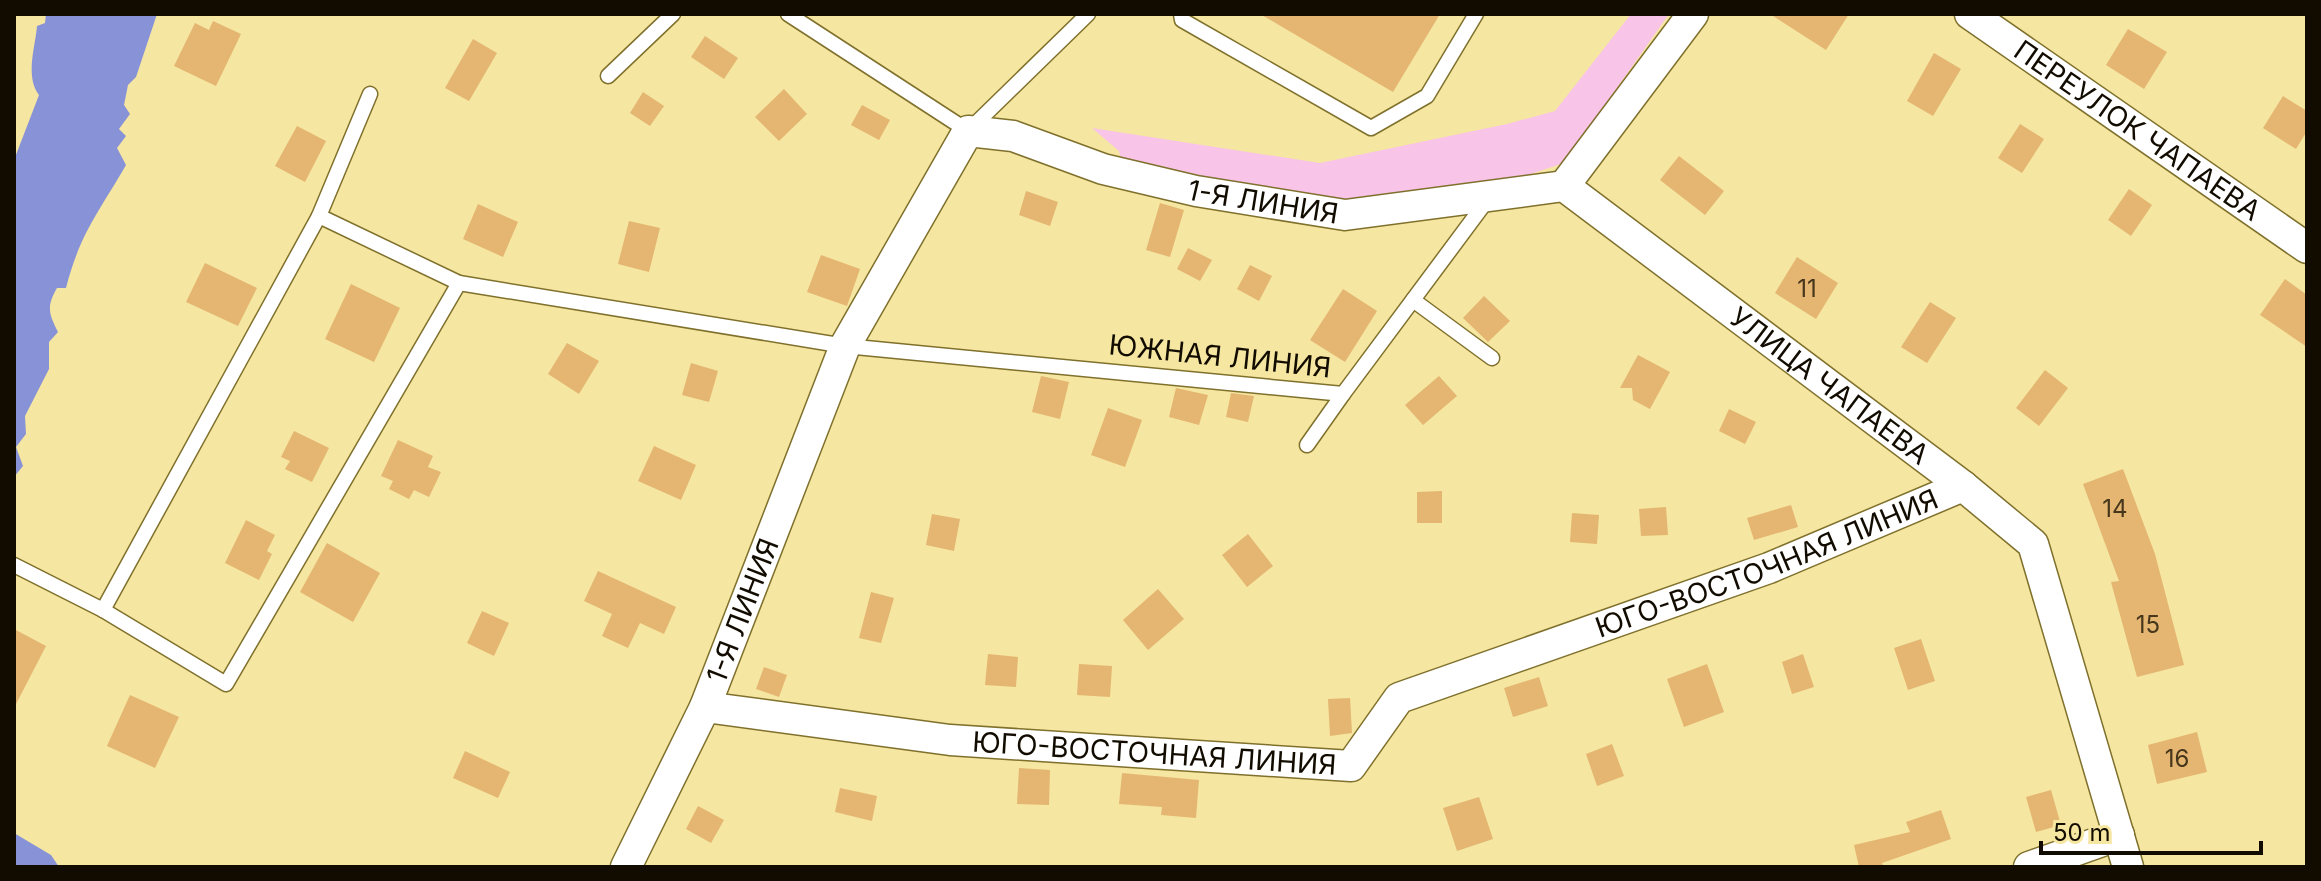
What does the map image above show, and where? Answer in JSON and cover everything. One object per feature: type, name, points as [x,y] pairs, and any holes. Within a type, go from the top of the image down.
[{"type":"street","points":[[1564,186],[1693,14]]},
{"type":"street","name":"ПЕРЕУЛОК ЧАПАЕВА","points":[[1970,14],[2307,248]]},
{"type":"street","name":"1-Я ЛИНИЯ","points":[[626,867],[705,707],[845,346],[968,131],[1013,136],[1103,169],[1196,191],[1345,215],[1564,186]]},
{"type":"street","name":"УЛИЦА ЧАПАЕВА","points":[[1564,186],[1963,486],[2033,544],[2128,867]]},
{"type":"street","name":"ЮГО-ВОСТОЧНАЯ ЛИНИЯ","points":[[705,707],[950,740],[1351,766],[1399,698],[1769,568],[1963,486]]},
{"type":"street","points":[[2029,867],[2119,835]]},
{"type":"lane","points":[[608,76],[673,14]]},
{"type":"lane","points":[[788,14],[968,131]]},
{"type":"lane","name":"1-Я ЛИНИЯ","points":[[968,131],[1088,14]]},
{"type":"lane","points":[[1181,14],[1182,20],[1371,128],[1427,96],[1476,14]]},
{"type":"lane","points":[[103,610],[319,216],[370,94]]},
{"type":"lane","name":"ЮЖНАЯ ЛИНИЯ","points":[[845,346],[1343,394],[1491,195]]},
{"type":"lane","points":[[319,216],[459,283],[845,346]]},
{"type":"lane","points":[[14,565],[103,610],[226,684],[459,283]]},
{"type":"lane","points":[[1413,300],[1492,358]]},
{"type":"lane","points":[[1307,445],[1343,394]]},
{"type":"shaded area","points":[[1631,14],[1669,14],[1564,163],[1491,187],[1347,209],[1123,167],[1119,151],[1092,128],[1320,163],[1507,124],[1555,111]]},
{"type":"water","points":[[46,14],[157,14],[136,77],[128,85],[124,105],[130,114],[119,129],[126,136],[117,148],[126,165],[84,237],[66,288],[57,288],[51,300],[51,315],[58,332],[49,342],[49,369],[25,416],[26,434],[16,447],[23,466],[14,477],[14,160],[39,95],[32,79],[32,62],[37,26],[45,23]]},
{"type":"water","points":[[14,833],[51,855],[59,867],[14,867]]},
{"type":"building","points":[[1260,14],[1440,14],[1393,92]]},
{"type":"building","points":[[1770,14],[1849,14],[1826,50]]},
{"type":"building","points":[[213,21],[241,34],[216,86],[174,66],[195,23],[209,30]]},
{"type":"building","points":[[2128,29],[2167,52],[2144,89],[2106,65]]},
{"type":"building","points":[[705,36],[738,58],[724,79],[691,57]]},
{"type":"building","points":[[473,39],[497,53],[469,101],[445,88]]},
{"type":"building","points":[[1934,53],[1961,69],[1933,116],[1907,101]]},
{"type":"building","points":[[784,89],[807,114],[779,141],[755,117]]},
{"type":"building","points":[[643,92],[664,106],[650,126],[630,113]]},
{"type":"building","points":[[2283,96],[2307,111],[2307,131],[2296,149],[2263,128]]},
{"type":"building","points":[[862,105],[890,120],[879,140],[851,125]]},
{"type":"building","points":[[2020,124],[2044,139],[2022,173],[1998,158]]},
{"type":"building","points":[[297,126],[326,141],[305,182],[275,166]]},
{"type":"building","points":[[1679,156],[1724,191],[1705,215],[1660,180]]},
{"type":"building","points":[[2129,189],[2152,205],[2131,236],[2108,220]]},
{"type":"building","points":[[1026,191],[1058,202],[1050,226],[1019,215]]},
{"type":"building","points":[[1160,203],[1184,210],[1170,257],[1146,250]]},
{"type":"building","points":[[478,204],[518,222],[503,257],[463,239]]},
{"type":"building","points":[[629,221],[660,228],[649,272],[618,264]]},
{"type":"building","points":[[1188,248],[1212,260],[1200,281],[1177,269]]},
{"type":"building","points":[[821,255],[860,269],[847,306],[807,292]]},
{"type":"building","points":[[1797,257],[1838,283],[1816,319],[1775,293]]},
{"type":"building","points":[[205,263],[257,288],[238,326],[186,302]]},
{"type":"building","points":[[1250,265],[1272,276],[1259,301],[1237,289]]},
{"type":"building","points":[[2285,279],[2307,295],[2307,347],[2260,315]]},
{"type":"building","points":[[351,284],[400,308],[374,362],[325,339]]},
{"type":"building","points":[[1343,289],[1377,311],[1345,362],[1310,340]]},
{"type":"building","points":[[1484,296],[1510,321],[1488,342],[1463,318]]},
{"type":"building","points":[[1930,302],[1956,318],[1927,363],[1901,347]]},
{"type":"building","points":[[567,343],[599,361],[579,394],[548,374]]},
{"type":"building","points":[[1638,355],[1670,372],[1650,409],[1633,400],[1632,388],[1620,388]]},
{"type":"building","points":[[691,363],[718,371],[709,402],[682,395]]},
{"type":"building","points":[[2045,370],[2068,388],[2039,426],[2016,408]]},
{"type":"building","points":[[1041,376],[1069,382],[1060,419],[1032,412]]},
{"type":"building","points":[[1439,376],[1457,396],[1423,425],[1405,405]]},
{"type":"building","points":[[1176,388],[1208,395],[1199,425],[1169,417]]},
{"type":"building","points":[[1231,393],[1254,396],[1248,422],[1226,417]]},
{"type":"building","points":[[1108,408],[1142,420],[1125,467],[1091,455]]},
{"type":"building","points":[[1729,409],[1756,422],[1745,444],[1719,431]]},
{"type":"building","points":[[294,431],[329,448],[312,482],[285,469],[290,461],[281,457]]},
{"type":"building","points":[[398,440],[433,456],[428,467],[441,472],[429,497],[414,490],[409,499],[389,489],[393,481],[381,476]]},
{"type":"building","points":[[654,446],[696,465],[681,500],[638,481]]},
{"type":"building","points":[[2123,469],[2155,554],[2184,665],[2137,677],[2111,582],[2119,581],[2083,484]]},
{"type":"building","points":[[1442,491],[1442,523],[1417,523],[1417,492]]},
{"type":"building","points":[[1791,505],[1798,527],[1754,540],[1747,518]]},
{"type":"building","points":[[1666,507],[1668,535],[1641,536],[1639,509]]},
{"type":"building","points":[[1572,513],[1599,515],[1597,544],[1570,542]]},
{"type":"building","points":[[932,514],[960,519],[954,551],[926,545]]},
{"type":"building","points":[[246,520],[275,535],[267,551],[272,554],[259,580],[225,563]]},
{"type":"building","points":[[1248,534],[1273,566],[1247,587],[1222,555]]},
{"type":"building","points":[[327,543],[380,573],[353,622],[300,592]]},
{"type":"building","points":[[598,571],[676,607],[664,634],[640,623],[628,648],[602,636],[612,614],[584,601]]},
{"type":"building","points":[[1158,589],[1184,619],[1148,650],[1123,620]]},
{"type":"building","points":[[871,592],[894,598],[881,643],[859,638]]},
{"type":"building","points":[[482,611],[509,623],[494,656],[467,643]]},
{"type":"building","points":[[14,629],[46,646],[14,708]]},
{"type":"building","points":[[1921,639],[1935,681],[1908,690],[1894,648]]},
{"type":"building","points":[[988,654],[1018,657],[1016,687],[985,685]]},
{"type":"building","points":[[1803,654],[1814,687],[1792,694],[1782,662]]},
{"type":"building","points":[[1079,664],[1112,666],[1110,697],[1077,695]]},
{"type":"building","points":[[1707,664],[1724,712],[1684,727],[1667,679]]},
{"type":"building","points":[[764,667],[787,675],[779,697],[756,689]]},
{"type":"building","points":[[1539,677],[1548,706],[1513,717],[1504,688]]},
{"type":"building","points":[[130,695],[179,717],[155,768],[107,746]]},
{"type":"building","points":[[1350,698],[1352,733],[1330,736],[1328,699]]},
{"type":"building","points":[[2197,732],[2207,772],[2157,784],[2148,745]]},
{"type":"building","points":[[1612,744],[1624,776],[1597,786],[1586,754]]},
{"type":"building","points":[[465,751],[510,772],[498,798],[453,778]]},
{"type":"building","points":[[1019,768],[1050,770],[1049,805],[1017,804]]},
{"type":"building","points":[[1122,773],[1199,780],[1196,818],[1161,815],[1162,807],[1119,804]]},
{"type":"building","points":[[840,788],[877,796],[872,821],[835,812]]},
{"type":"building","points":[[2051,790],[2061,825],[2036,832],[2026,797]]},
{"type":"building","points":[[1479,797],[1493,839],[1457,851],[1443,808]]},
{"type":"building","points":[[698,806],[724,820],[711,843],[686,829]]},
{"type":"building","points":[[1941,810],[1951,839],[1882,863],[1884,867],[1859,867],[1854,845],[1910,832],[1906,822]]}]
